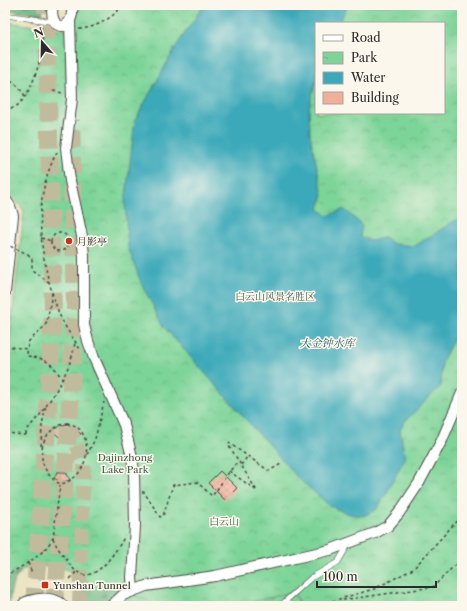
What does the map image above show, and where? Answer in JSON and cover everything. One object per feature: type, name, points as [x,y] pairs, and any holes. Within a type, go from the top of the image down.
[{"type":"highway","points":[[27,606],[36,602],[43,602],[58,606]]},
{"type":"street","points":[[53,5],[53,16],[58,26],[64,27],[70,25]]},
{"type":"street","points":[[72,5],[70,25],[72,99],[66,148],[70,181],[82,236],[84,255],[84,325],[94,358],[124,424],[132,456],[135,526],[132,576],[133,591]]},
{"type":"street","points":[[5,200],[10,206],[13,216],[5,292]]},
{"type":"street","points":[[111,606],[123,595],[146,586],[215,576],[336,549],[388,526],[399,513],[418,483],[442,440],[462,393]]},
{"type":"lane","points":[[5,15],[55,22]]},
{"type":"lane","points":[[280,606],[311,578],[338,562],[350,543]]},
{"type":"path","points":[[70,25],[87,28],[98,24],[113,15],[123,5]]},
{"type":"path","points":[[150,5],[157,7],[161,5]]},
{"type":"path","points":[[5,110],[15,108],[20,103],[32,82],[38,64],[43,39],[43,31],[41,26]]},
{"type":"path","points":[[5,79],[15,83],[25,96]]},
{"type":"path","points":[[53,91],[59,91],[66,95]]},
{"type":"path","points":[[57,151],[48,172],[41,206],[40,238],[42,253],[52,292],[62,321],[83,354]]},
{"type":"path","points":[[60,233],[66,235],[69,242],[67,247],[60,250],[54,248],[52,241],[55,235],[60,233]]},
{"type":"path","points":[[40,238],[52,241]]},
{"type":"path","points":[[5,244],[28,254],[32,259],[32,270],[50,283]]},
{"type":"path","points":[[52,292],[47,322],[44,327],[28,342],[27,356],[41,358],[46,361],[52,365],[62,379]]},
{"type":"path","points":[[5,433],[26,435],[26,432],[62,379],[74,354],[75,341]]},
{"type":"path","points":[[5,346],[27,349]]},
{"type":"path","points":[[46,404],[42,425],[42,460],[45,470],[49,476],[60,484],[67,483],[76,478],[82,469],[87,455],[96,439],[104,402]]},
{"type":"path","points":[[41,448],[46,438],[56,427],[71,423],[78,428],[82,434],[85,440],[87,455]]},
{"type":"path","points":[[230,471],[257,491],[228,444],[229,443],[270,470],[281,464]]},
{"type":"path","points":[[241,465],[248,456]]},
{"type":"path","points":[[134,491],[144,492],[160,516],[163,516],[174,485],[197,482],[212,496],[238,461]]},
{"type":"path","points":[[5,576],[28,563],[43,551],[53,538],[60,484]]},
{"type":"path","points":[[315,606],[374,588],[413,569],[455,523],[462,519]]},
{"type":"path","points":[[53,538],[61,553],[76,572],[83,575],[88,575],[101,568],[113,555],[126,533]]},
{"type":"path","points":[[337,600],[433,587],[462,558]]},
{"type":"path","points":[[28,563],[32,573]]},
{"type":"path","points":[[70,579],[76,572]]},
{"type":"green space","points":[[5,5],[43,5],[42,15],[5,10]]},
{"type":"green space","name":"白云山风景名胜区","points":[[75,5],[462,5],[462,606],[120,606],[126,600],[132,585],[123,589],[82,587],[71,572],[64,568],[35,565],[19,571],[5,582],[5,380],[24,211],[17,202],[5,192],[5,22],[75,31]]},
{"type":"green space","points":[[19,571],[21,572],[17,576],[12,588],[9,606],[5,606],[5,582]]},
{"type":"green space","points":[[124,584],[123,589],[103,606],[80,606],[84,585]]},
{"type":"green space","points":[[294,592],[300,606],[235,606]]},
{"type":"green space","points":[[131,594],[159,606],[121,606]]},
{"type":"water","name":"大金钟水库","points":[[204,5],[348,5],[340,22],[315,22],[315,83],[309,108],[310,135],[323,195],[319,209],[328,216],[344,209],[362,225],[360,237],[371,241],[383,238],[394,244],[415,246],[462,216],[462,327],[456,334],[442,362],[441,386],[405,421],[400,430],[405,458],[376,510],[363,516],[349,514],[330,506],[299,479],[164,327],[141,283],[128,247],[125,204],[135,120],[177,45]]},
{"type":"building","points":[[67,424],[75,428],[81,434],[66,442],[53,431],[60,426]]},
{"type":"building","points":[[220,471],[237,488],[225,500],[208,483]]},
{"type":"building","points":[[57,472],[66,472],[70,480],[61,482],[54,478]]},
{"type":"tunnel","points":[[34,606],[47,427],[53,312],[46,5]]},
{"type":"tunnel","points":[[54,606],[69,426],[75,311],[71,120]]},
{"type":"tunnel","points":[[69,426],[84,464],[79,606]]},
{"type":"place","name":"月影亭","points":[[69,241]]},
{"type":"place","name":"Yunshan Tunnel","points":[[45,585]]},
{"type":"park label","name":"Dajinzhong Lake Park","points":[[125,462]]},
{"type":"park label","name":"白云山","points":[[224,521]]}]
